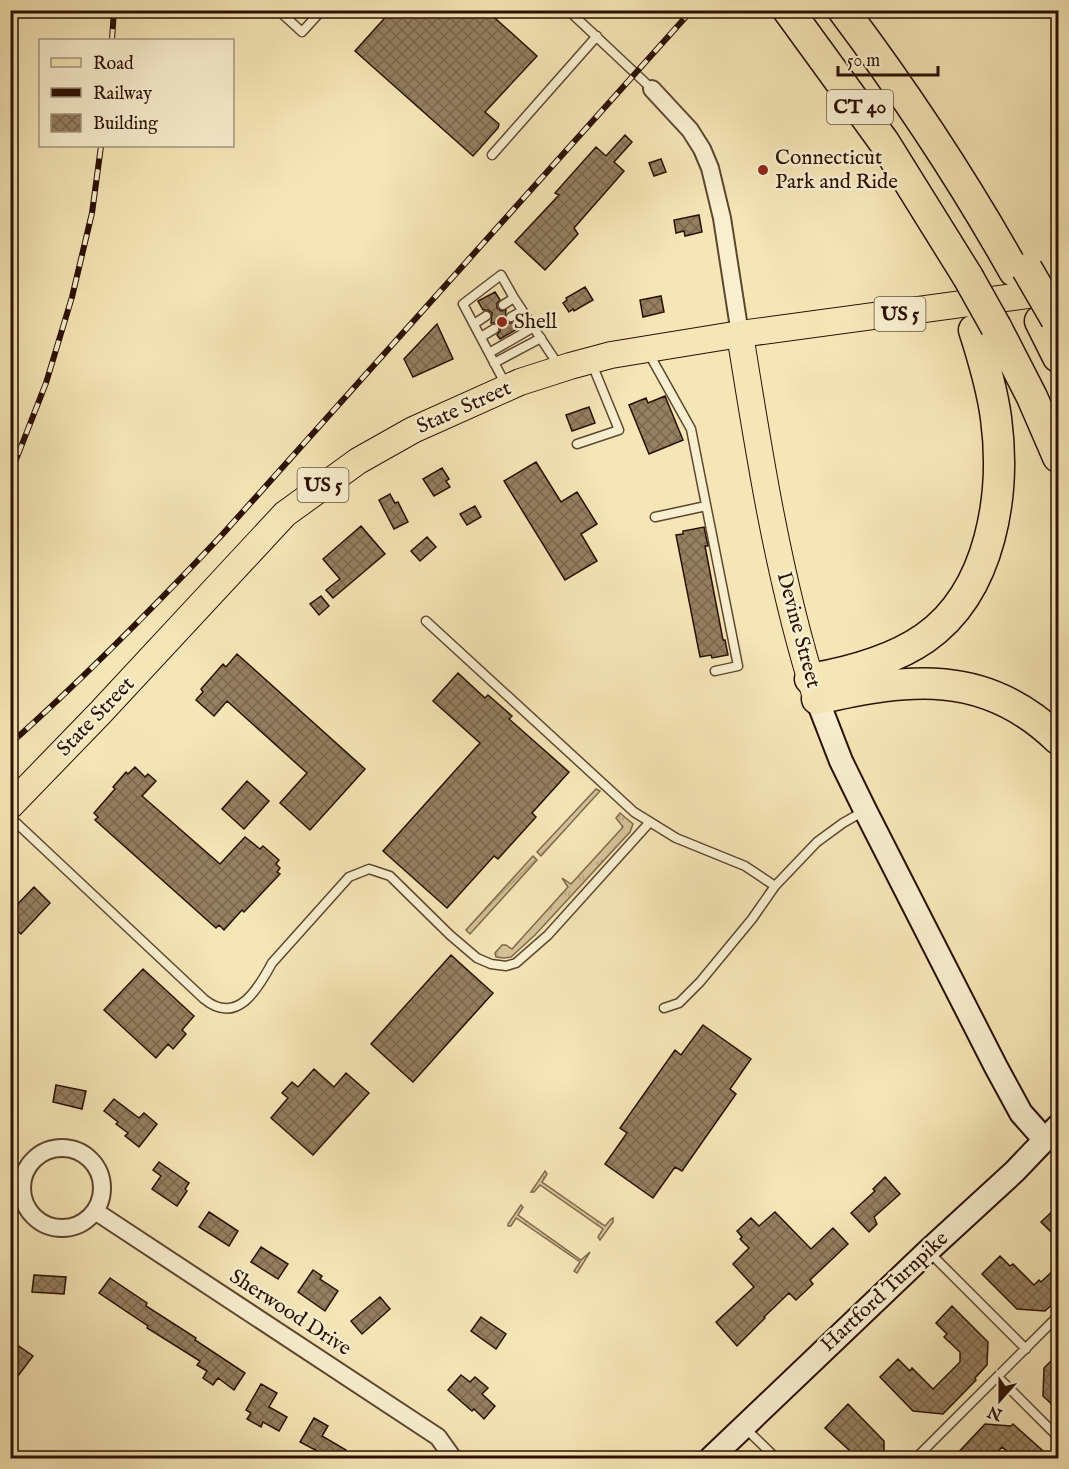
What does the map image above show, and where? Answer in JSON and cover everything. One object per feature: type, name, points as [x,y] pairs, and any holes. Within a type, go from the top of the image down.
[{"type":"highway","name":"CT 40","points":[[788,10],[864,112],[927,208],[932,238],[960,278],[985,328]]},
{"type":"highway","name":"CT 40","points":[[843,10],[910,103],[1020,270],[1053,314],[1059,357]]},
{"type":"highway","points":[[985,328],[1032,397],[1059,457]]},
{"type":"highway","points":[[813,689],[838,674],[914,645],[951,614],[973,580],[993,521],[997,491],[996,418],[985,328]]},
{"type":"highway","points":[[813,689],[910,683],[954,685],[979,691],[1013,705],[1034,718],[1059,739]]},
{"type":"main road","name":"State Street","points":[[10,806],[100,714],[285,513],[330,480],[384,446],[450,412],[561,368],[646,349],[740,334],[1053,314]]},
{"type":"main road","name":"Devine Street","points":[[740,334],[782,572],[792,615],[813,689],[841,761],[1018,1108],[1052,1133]]},
{"type":"main road","name":"Hartford Turnpike","points":[[711,1458],[1015,1171],[1052,1133]]},
{"type":"street","name":"Devine Street","points":[[652,89],[690,130],[710,168],[722,218],[740,334]]},
{"type":"street","points":[[65,1148],[79,1152],[90,1160],[98,1171],[102,1185],[101,1198],[95,1211],[75,1226],[50,1227],[39,1221],[30,1213],[23,1196],[23,1177],[29,1166],[38,1156],[51,1150],[65,1148]]},
{"type":"street","name":"Sherwood Drive","points":[[95,1211],[438,1437],[453,1458]]},
{"type":"lane","points":[[278,10],[302,32],[322,10]]},
{"type":"lane","points":[[568,10],[652,89]]},
{"type":"lane","points":[[492,155],[597,36]]},
{"type":"lane","points":[[507,388],[464,304],[501,275],[522,311],[561,368]]},
{"type":"lane","points":[[503,305],[514,298]]},
{"type":"lane","points":[[511,318],[522,311]]},
{"type":"lane","points":[[474,324],[486,316]]},
{"type":"lane","points":[[489,353],[534,327]]},
{"type":"lane","points":[[481,337],[494,329]]},
{"type":"lane","points":[[494,363],[541,338]]},
{"type":"lane","points":[[646,349],[691,429],[738,666],[715,671]]},
{"type":"lane","points":[[577,444],[619,430],[591,360]]},
{"type":"lane","points":[[655,517],[706,506]]},
{"type":"lane","points":[[426,621],[622,801],[649,823],[676,838],[745,866],[775,886]]},
{"type":"lane","points":[[664,1008],[679,1003],[700,982],[752,919],[775,886],[817,842],[865,810]]},
{"type":"lane","points":[[10,817],[210,1004],[232,1009],[251,995],[272,963],[349,877],[369,869],[390,876],[477,958],[491,964],[506,966],[516,963],[548,935],[649,823]]},
{"type":"lane","points":[[928,1251],[1026,1349]]},
{"type":"lane","points":[[916,1458],[1059,1316]]},
{"type":"lane","points":[[998,1377],[1059,1437]]},
{"type":"lane","points":[[744,1427],[776,1458]]},
{"type":"green space","points":[[596,789],[600,791],[541,856],[537,852]]},
{"type":"green space","points":[[620,813],[633,824],[630,832],[535,935],[511,957],[496,957],[495,953],[502,945],[512,949],[568,887],[562,878],[571,884],[623,827],[616,818]]},
{"type":"green space","points":[[533,856],[537,860],[470,934],[466,930]]},
{"type":"green space","points":[[545,1171],[547,1174],[542,1182],[605,1226],[613,1218],[613,1222],[600,1240],[598,1237],[603,1229],[540,1185],[534,1192],[531,1192]]},
{"type":"green space","points":[[521,1205],[523,1207],[518,1215],[581,1260],[590,1252],[577,1273],[574,1271],[580,1262],[516,1218],[511,1226],[508,1226]]},
{"type":"building","points":[[392,10],[446,10],[452,16],[457,10],[486,10],[537,56],[485,112],[499,124],[498,128],[473,156],[355,51]]},
{"type":"building","points":[[625,135],[632,142],[614,162],[624,171],[574,228],[578,234],[545,270],[515,242],[559,195],[555,193],[596,147],[606,156]]},
{"type":"building","points":[[661,159],[666,172],[654,176],[649,163]]},
{"type":"building","points":[[699,215],[702,232],[685,236],[684,231],[676,233],[674,220]]},
{"type":"building","points":[[585,287],[593,300],[569,312],[563,303],[567,300],[566,298]]},
{"type":"building","name":"Shell","points":[[495,292],[500,300],[497,308],[501,311],[506,310],[505,320],[508,323],[514,323],[517,329],[500,339],[497,335],[500,326],[491,323],[492,313],[483,310],[478,301]]},
{"type":"building","points":[[661,296],[664,312],[643,317],[640,300]]},
{"type":"building","points":[[437,324],[453,359],[413,377],[404,359]]},
{"type":"building","points":[[665,396],[683,440],[649,454],[629,405],[646,398],[648,403]]},
{"type":"building","points":[[589,407],[595,423],[572,431],[566,415]]},
{"type":"building","points":[[536,462],[561,502],[577,492],[597,524],[581,534],[597,561],[565,580],[504,481]]},
{"type":"building","points":[[442,468],[449,479],[446,481],[450,487],[434,496],[423,479]]},
{"type":"building","points":[[390,494],[395,503],[398,502],[408,522],[394,529],[379,500]]},
{"type":"building","points":[[475,506],[481,517],[467,525],[460,514]]},
{"type":"building","points":[[361,526],[385,554],[333,598],[326,590],[340,579],[323,559]]},
{"type":"building","points":[[704,527],[708,546],[705,546],[728,655],[712,658],[711,655],[700,657],[676,535],[683,534],[683,531]]},
{"type":"building","points":[[427,537],[436,547],[420,561],[411,551]]},
{"type":"building","points":[[321,596],[329,606],[319,615],[310,604]]},
{"type":"building","points":[[237,654],[365,769],[310,830],[280,803],[307,773],[227,701],[214,716],[196,700],[203,692],[201,689],[223,664],[226,667]]},
{"type":"building","points":[[458,673],[485,698],[488,695],[512,716],[509,719],[569,772],[532,813],[536,817],[498,859],[494,856],[447,908],[383,851],[480,743],[433,701]]},
{"type":"building","points":[[135,767],[145,777],[148,774],[156,781],[142,796],[220,864],[245,837],[260,849],[263,846],[279,860],[276,864],[280,868],[277,872],[280,874],[224,930],[219,925],[216,928],[95,820],[98,817],[94,813],[115,789],[113,787],[126,772],[128,774]]},
{"type":"building","points":[[247,781],[269,801],[244,829],[222,809]]},
{"type":"building","points":[[34,887],[50,903],[21,934],[10,925],[10,912]]},
{"type":"building","points":[[451,955],[493,993],[413,1082],[371,1044]]},
{"type":"building","points":[[143,969],[194,1016],[182,1030],[186,1034],[173,1049],[168,1044],[156,1058],[104,1010]]},
{"type":"building","points":[[703,1025],[751,1059],[730,1089],[736,1094],[682,1171],[675,1167],[653,1198],[605,1164],[627,1133],[620,1128],[675,1050],[681,1055]]},
{"type":"building","points":[[314,1069],[334,1087],[346,1073],[369,1093],[313,1155],[271,1118],[288,1098],[282,1093],[292,1082],[298,1087]]},
{"type":"building","points":[[56,1085],[86,1091],[82,1109],[53,1102]]},
{"type":"building","points":[[114,1099],[139,1118],[144,1113],[157,1124],[139,1147],[125,1136],[128,1133],[116,1124],[118,1122],[104,1111]]},
{"type":"building","points":[[159,1162],[189,1183],[185,1189],[187,1191],[177,1206],[152,1189],[161,1176],[153,1170]]},
{"type":"building","points":[[885,1177],[900,1194],[874,1217],[877,1224],[869,1232],[851,1213],[875,1191],[873,1189]]},
{"type":"building","points":[[1059,1205],[1059,1240],[1041,1222]]},
{"type":"building","points":[[209,1212],[238,1231],[229,1246],[199,1227]]},
{"type":"building","points":[[775,1212],[811,1249],[833,1228],[848,1244],[810,1280],[813,1284],[796,1300],[789,1293],[737,1346],[716,1322],[754,1287],[733,1264],[749,1248],[740,1239],[742,1237],[737,1231],[751,1218],[759,1226]]},
{"type":"building","points":[[261,1247],[288,1264],[278,1279],[251,1262]]},
{"type":"building","points":[[1000,1256],[1010,1266],[1013,1264],[1034,1285],[1039,1280],[1041,1282],[1059,1265],[1059,1298],[1045,1311],[1017,1309],[982,1274]]},
{"type":"building","points":[[313,1270],[322,1276],[320,1279],[338,1291],[325,1311],[298,1292]]},
{"type":"building","points":[[34,1275],[66,1277],[64,1294],[32,1292]]},
{"type":"building","points":[[110,1278],[147,1303],[146,1306],[245,1373],[234,1390],[218,1378],[213,1385],[203,1378],[207,1371],[197,1365],[200,1361],[147,1328],[148,1326],[99,1293]]},
{"type":"building","points":[[380,1297],[390,1309],[362,1334],[351,1321]]},
{"type":"building","points":[[952,1306],[988,1342],[987,1365],[975,1378],[976,1380],[943,1414],[913,1411],[880,1377],[898,1359],[910,1371],[912,1368],[933,1389],[960,1362],[960,1352],[944,1337],[947,1334],[936,1323]]},
{"type":"building","points":[[481,1317],[506,1334],[496,1349],[471,1331]]},
{"type":"building","points":[[10,1340],[33,1356],[18,1376],[10,1370]]},
{"type":"building","points":[[1059,1353],[1059,1411],[1043,1396],[1044,1368]]},
{"type":"building","points":[[461,1375],[470,1382],[475,1377],[488,1388],[482,1394],[495,1406],[484,1419],[448,1390]]},
{"type":"building","points":[[261,1384],[277,1393],[269,1407],[287,1417],[279,1431],[263,1422],[261,1427],[247,1419],[251,1413],[246,1410]]},
{"type":"building","points":[[848,1404],[884,1441],[884,1458],[849,1458],[849,1450],[825,1428]]},
{"type":"building","points":[[314,1418],[328,1426],[322,1436],[346,1450],[342,1458],[320,1458],[323,1454],[300,1442]]},
{"type":"building","points":[[985,1424],[1011,1426],[1013,1424],[1051,1458],[1015,1458],[1002,1447],[992,1458],[953,1458]]},
{"type":"railway","points":[[112,39],[114,10]]},
{"type":"railway","points":[[10,744],[118,642],[221,536],[692,10]]},
{"type":"railway","points":[[10,475],[46,383],[72,297],[92,213],[101,147]]},
{"type":"place","name":"Connecticut Park and Ride","points":[[763,170]]},
{"type":"place","name":"Shell","points":[[502,322]]}]
